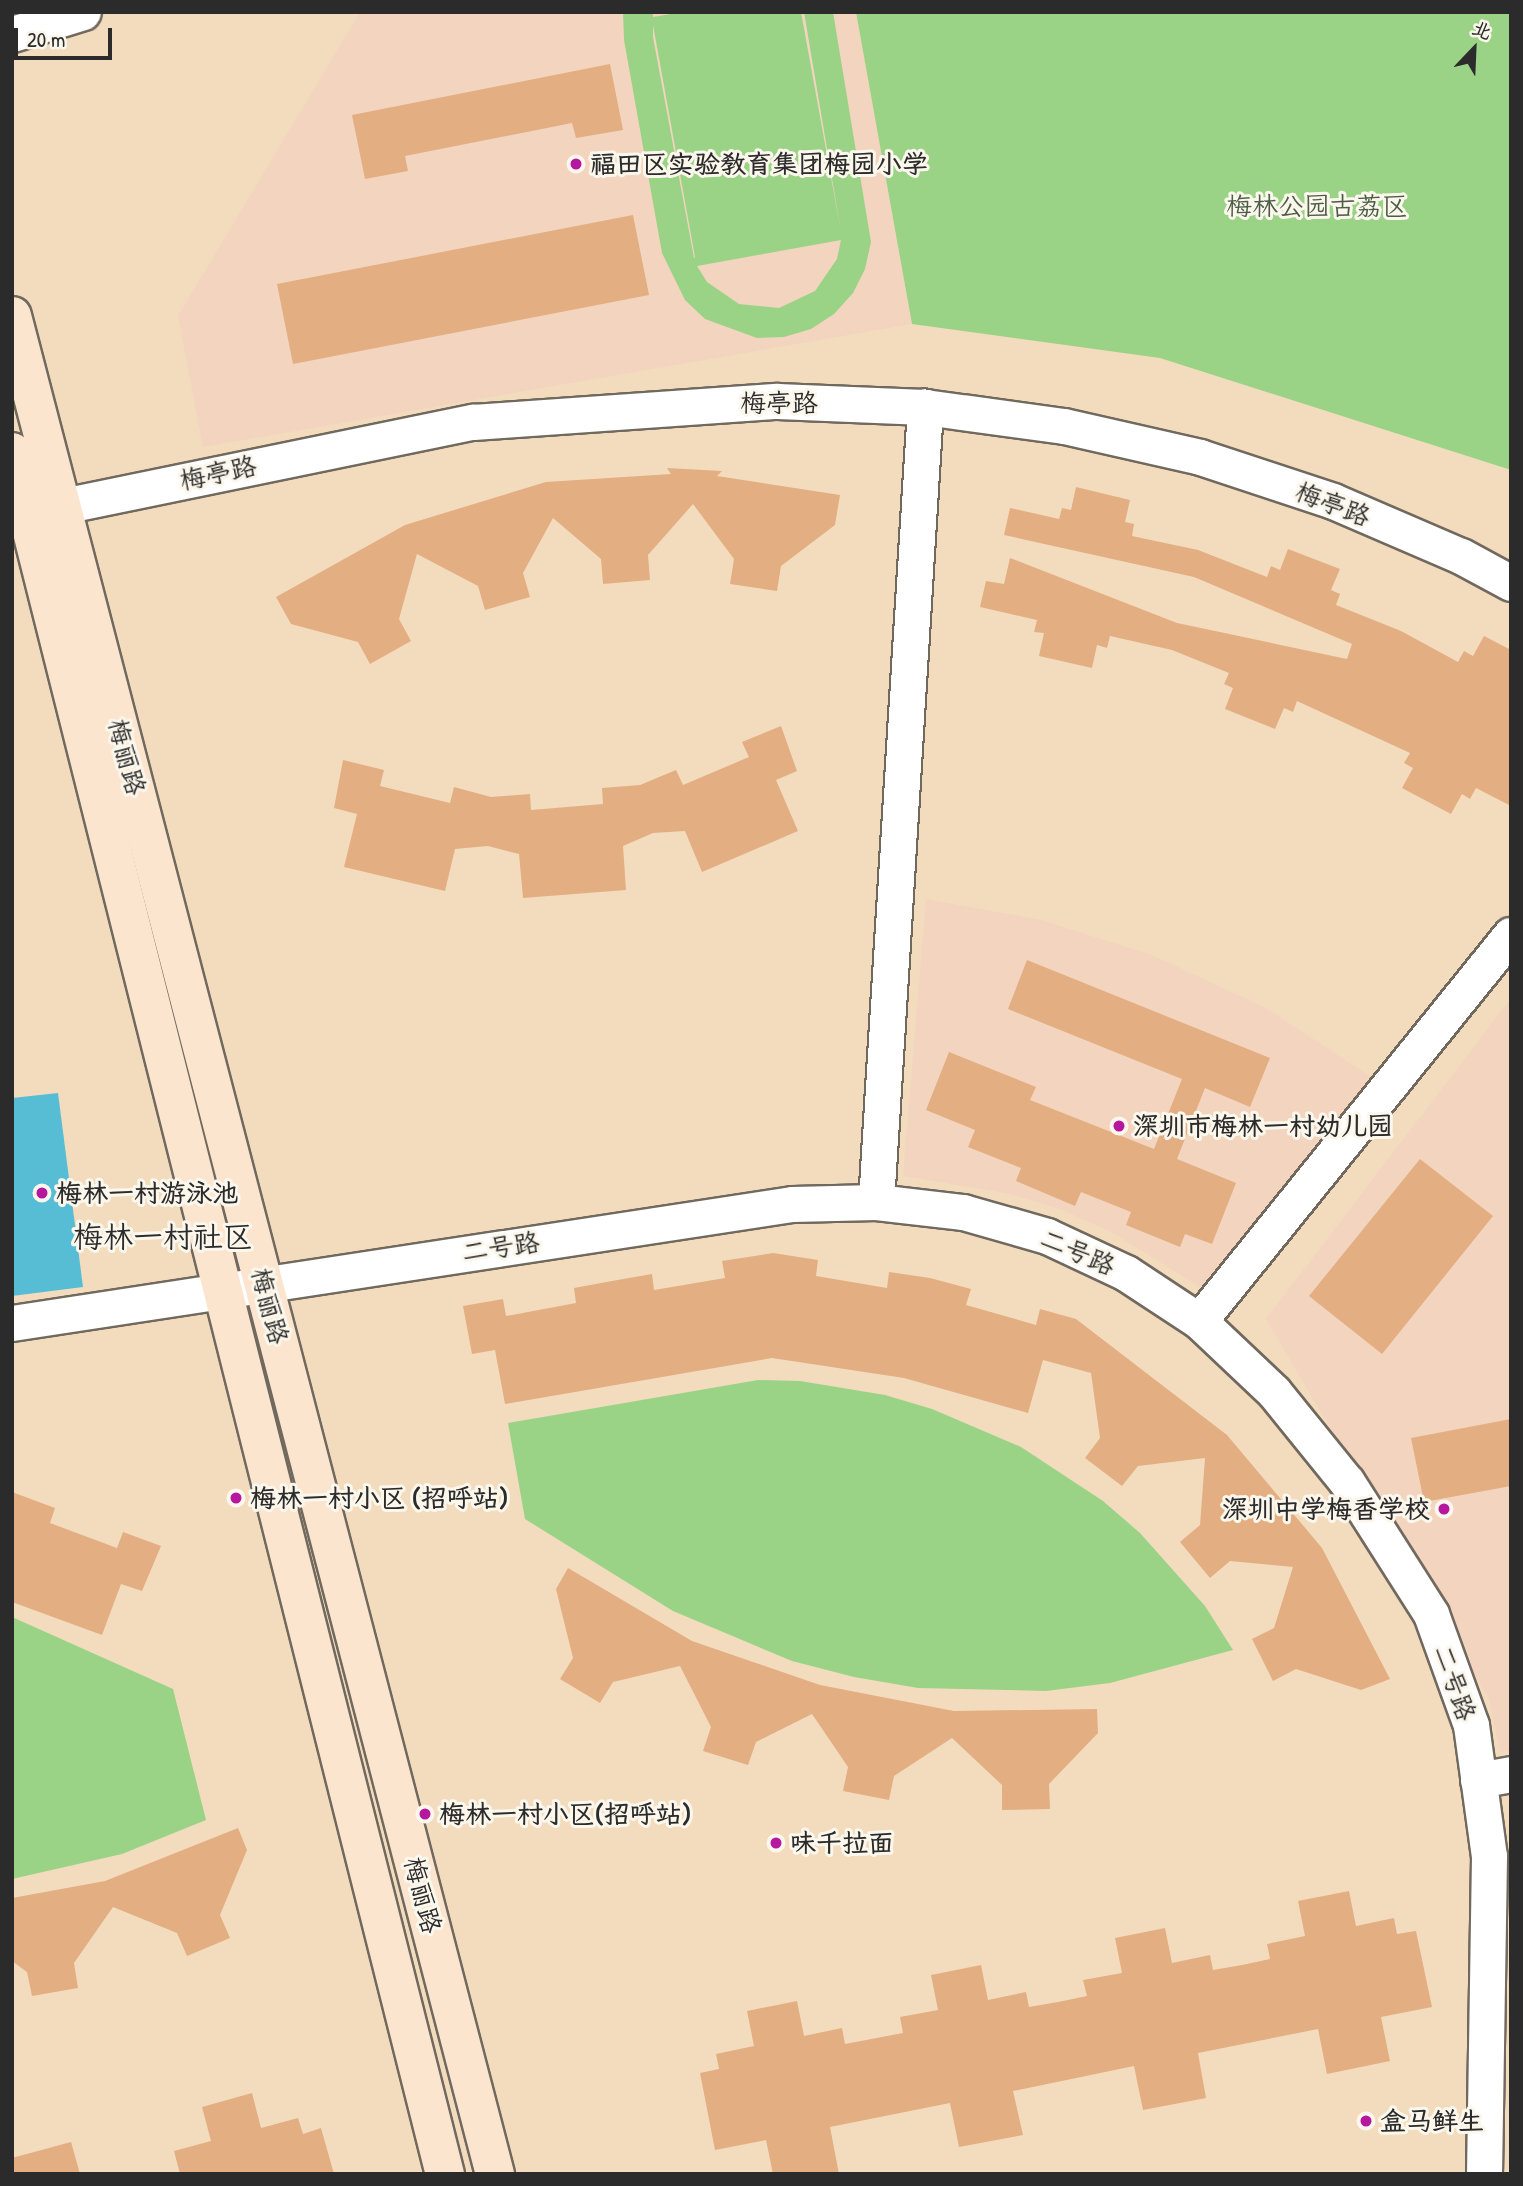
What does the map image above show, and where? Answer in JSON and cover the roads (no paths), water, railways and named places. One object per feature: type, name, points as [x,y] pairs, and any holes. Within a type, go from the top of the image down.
[{"type":"street","points":[[12,34],[83,12]]},
{"type":"street","name":"梅丽路","points":[[12,316],[34,511],[223,1289],[446,2174]]},
{"type":"street","name":"梅亭路","points":[[34,511],[473,422],[777,401],[925,407],[1064,426],[1200,457],[1333,501],[1461,556],[1511,583]]},
{"type":"street","points":[[876,1202],[925,407]]},
{"type":"street","name":"梅丽路","points":[[12,453],[34,511],[264,1283],[495,2174]]},
{"type":"street","points":[[1199,1321],[1511,935]]},
{"type":"street","name":"二号路","points":[[12,1323],[792,1204],[876,1202],[963,1212],[1047,1236],[1126,1273],[1199,1321],[1274,1392],[1339,1472],[1431,1614],[1471,1725],[1495,1777],[1489,1856],[1484,2174]]},
{"type":"water","name":"梅林一村游泳池","points":[[58,1093],[83,1287],[12,1296],[12,1098]]},
{"type":"place","name":"福田区实验教育集团梅园小学","points":[[576,164]]},
{"type":"place","name":"深圳市梅林一村幼儿园","points":[[1119,1126]]},
{"type":"place","name":"梅林一村游泳池","points":[[42,1193]]},
{"type":"place","name":"梅林一村小区 (招呼站)","points":[[236,1498]]},
{"type":"place","name":"深圳中学梅香学校","points":[[1444,1509]]},
{"type":"place","name":"梅林一村小区(招呼站)","points":[[425,1814]]},
{"type":"place","name":"味千拉面","points":[[776,1843]]},
{"type":"place","name":"盒马鲜生","points":[[1366,2121]]},
{"type":"district","name":"梅林一村社区","points":[[163,1236]]},
{"type":"park label","name":"梅林公园古荔区","points":[[1317,206]]}]
